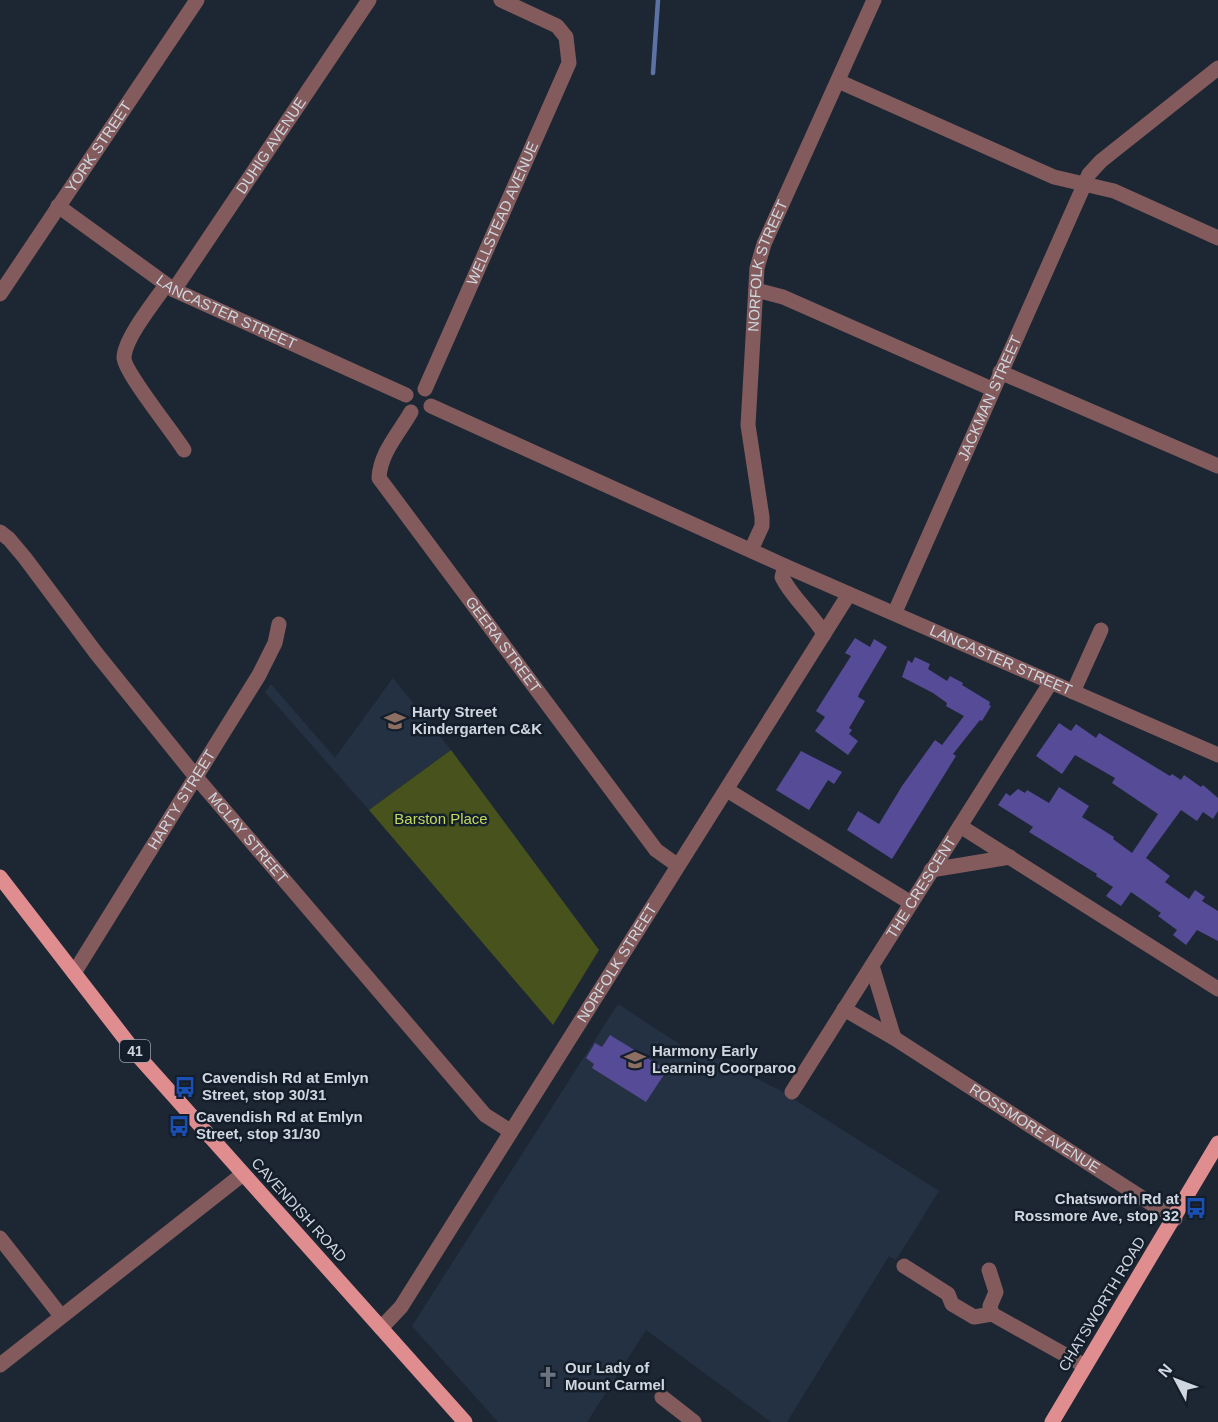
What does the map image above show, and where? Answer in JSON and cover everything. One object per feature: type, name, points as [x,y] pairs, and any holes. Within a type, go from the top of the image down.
[{"type":"main road","name":"CAVENDISH ROAD","points":[[0,877],[140,1058],[465,1422]]},
{"type":"main road","name":"CHATSWORTH ROAD","points":[[1052,1422],[1175,1219],[1218,1143]]},
{"type":"street","name":"YORK STREET","points":[[0,294],[197,0]]},
{"type":"street","name":"DUHIG AVENUE","points":[[184,450],[170,427],[126,370],[124,357],[128,344],[170,288],[369,0]]},
{"type":"street","name":"WELLSTEAD AVENUE","points":[[425,389],[569,63],[566,37],[557,26],[501,0]]},
{"type":"street","name":"NORFOLK STREET","points":[[751,550],[762,526],[748,425],[757,268],[764,244],[874,0]]},
{"type":"street","name":"JACKMAN STREET","points":[[895,612],[1084,183],[1101,161],[1218,68]]},
{"type":"street","points":[[838,81],[1037,170],[1054,177],[1114,191],[1218,238]]},
{"type":"street","name":"LANCASTER STREET","points":[[58,206],[170,288],[406,395]]},
{"type":"street","points":[[756,290],[783,297],[992,389]]},
{"type":"street","points":[[1000,372],[1218,466]]},
{"type":"street","points":[[412,388],[425,389],[431,394],[431,406],[421,414],[411,412],[405,403],[406,395],[412,388]]},
{"type":"street","name":"LANCASTER STREET","points":[[431,406],[785,566],[895,612],[1218,755]]},
{"type":"street","name":"GEERA STREET","points":[[411,412],[386,453],[380,467],[380,478],[656,850],[677,865]]},
{"type":"street","name":"MCLAY STREET","points":[[0,532],[9,538],[96,653],[196,777],[485,1115],[510,1131]]},
{"type":"street","points":[[785,566],[782,577],[788,589],[816,620],[824,634]]},
{"type":"street","name":"NORFOLK STREET","points":[[381,1329],[401,1307],[849,594]]},
{"type":"street","name":"HARTY STREET","points":[[74,973],[259,675],[275,643],[279,624]]},
{"type":"street","points":[[1073,692],[1101,630]]},
{"type":"street","name":"THE CRESCENT","points":[[792,1092],[1051,682]]},
{"type":"street","points":[[727,789],[911,903]]},
{"type":"street","points":[[960,826],[1218,989]]},
{"type":"street","points":[[931,870],[1010,857]]},
{"type":"street","points":[[872,966],[894,1038]]},
{"type":"street","name":"ROSSMORE AVENUE","points":[[844,1009],[894,1038],[1175,1219]]},
{"type":"street","points":[[0,1365],[243,1174]]},
{"type":"street","points":[[0,1238],[61,1316]]},
{"type":"street","points":[[904,1266],[948,1294],[952,1304],[974,1317],[992,1314],[1085,1366]]},
{"type":"street","points":[[990,1270],[996,1292],[990,1306],[992,1314]]},
{"type":"street","points":[[662,1397],[694,1422]]},
{"type":"shaded area","name":"Harty Street Kindergarten C&K","points":[[393,678],[451,750],[369,810],[265,692],[271,684],[335,758]]},
{"type":"shaded area","name":"Our Lady of Mount Carmel","points":[[618,1004],[693,1053],[697,1048],[781,1091],[939,1191],[896,1260],[889,1256],[787,1422],[771,1422],[646,1330],[587,1422],[498,1422],[412,1326]]},
{"type":"green space","name":"Barston Place","points":[[451,750],[599,950],[553,1025],[369,810]]},
{"type":"building","points":[[855,638],[870,647],[874,639],[887,647],[859,694],[858,697],[865,701],[849,728],[852,730],[849,734],[858,741],[848,755],[815,731],[825,717],[816,711],[851,656],[845,653]]},
{"type":"building","points":[[915,657],[930,664],[928,669],[947,681],[950,676],[963,683],[962,685],[990,702],[991,706],[982,721],[980,720],[953,754],[956,756],[892,859],[847,830],[858,811],[879,824],[902,786],[935,740],[942,745],[964,716],[946,706],[947,703],[933,693],[902,677],[908,660],[912,663]]},
{"type":"building","points":[[1059,723],[1071,731],[1076,724],[1096,738],[1099,733],[1170,776],[1172,774],[1181,780],[1184,775],[1201,787],[1203,785],[1218,798],[1218,811],[1213,819],[1203,812],[1197,821],[1181,810],[1146,858],[1170,876],[1165,882],[1189,899],[1195,890],[1205,897],[1202,901],[1218,911],[1218,941],[1197,930],[1186,945],[1173,935],[1177,930],[1158,916],[1161,913],[1131,892],[1121,906],[1106,896],[1113,887],[1096,876],[1097,874],[1029,832],[1033,827],[998,805],[1006,793],[1010,796],[1018,789],[1025,793],[1027,790],[1049,803],[1059,787],[1089,806],[1082,817],[1114,837],[1113,839],[1132,853],[1158,814],[1112,783],[1115,778],[1075,755],[1062,774],[1036,756]]},
{"type":"building","points":[[801,751],[842,772],[834,784],[828,780],[809,810],[776,790]]},
{"type":"building","points":[[610,1035],[667,1070],[646,1102],[592,1068],[594,1064],[586,1058],[595,1043],[602,1047]]},
{"type":"waterway","points":[[653,73],[658,0]]},
{"type":"place","name":"Harty Street Kindergarten C&K","points":[[395,721]]},
{"type":"place","name":"Harmony Early Learning Coorparoo","points":[[635,1060]]},
{"type":"place","name":"Cavendish Rd at Emlyn Street, stop 30/31","points":[[185,1087]]},
{"type":"place","name":"Cavendish Rd at Emlyn Street, stop 31/30","points":[[179,1126]]},
{"type":"place","name":"Chatsworth Rd at Rossmore Ave, stop 32","points":[[1196,1208]]},
{"type":"place","name":"Our Lady of Mount Carmel","points":[[548,1377]]}]
